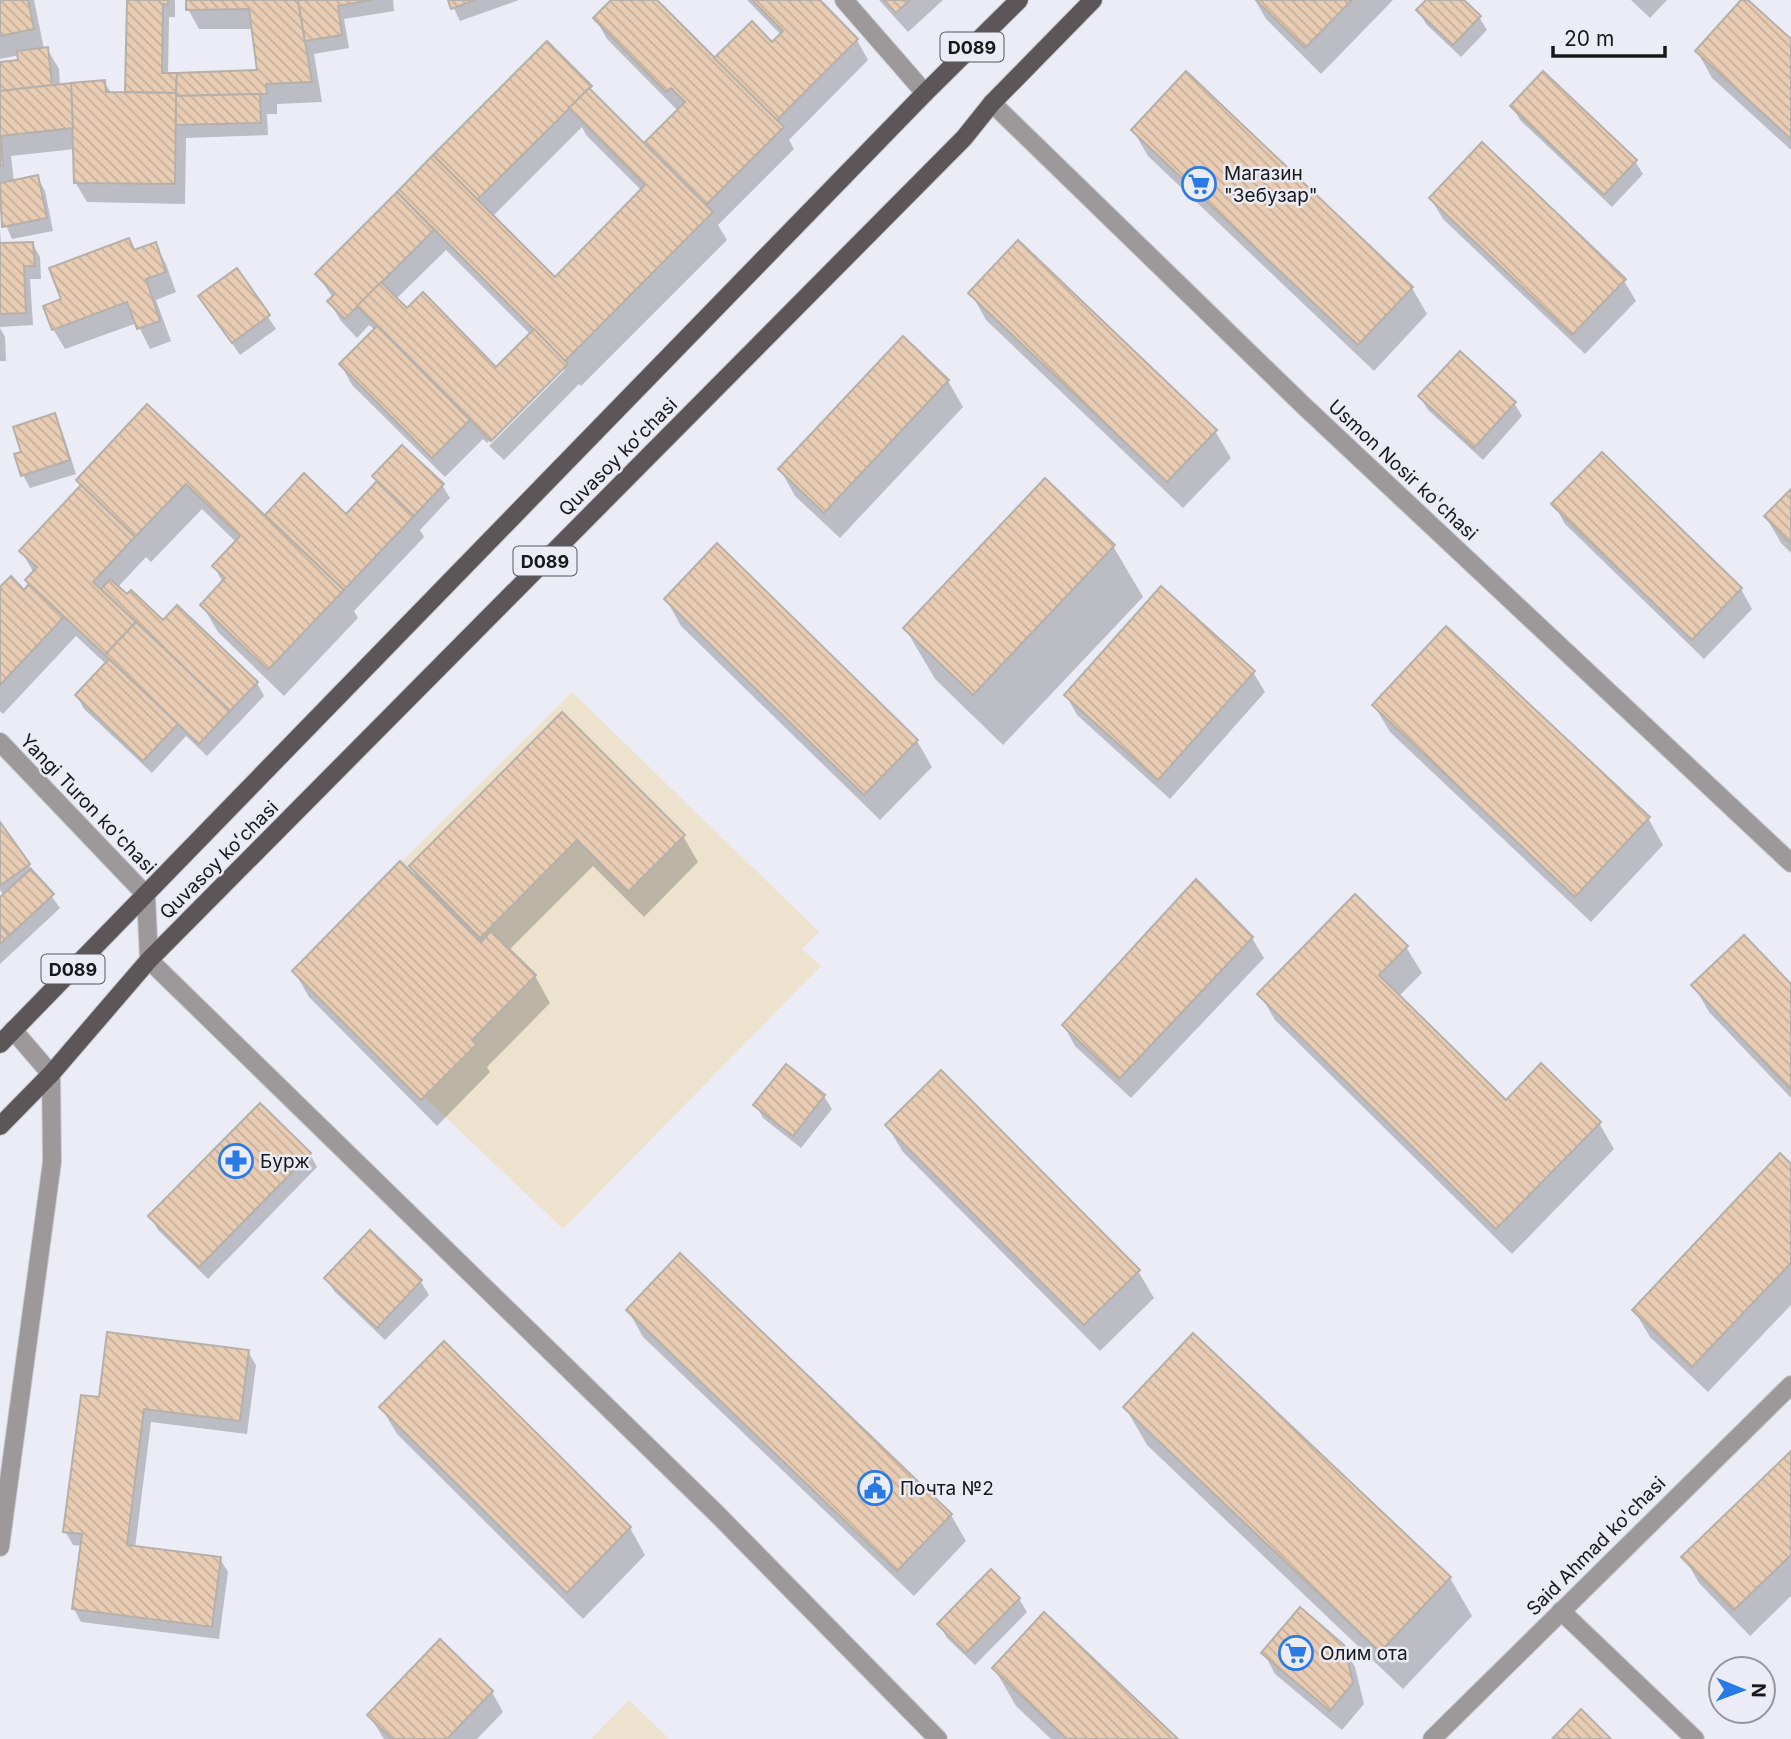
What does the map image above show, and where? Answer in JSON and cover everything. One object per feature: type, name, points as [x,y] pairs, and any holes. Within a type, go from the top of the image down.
[{"type":"main road","name":"Quvasoy koʻchasi","points":[[0,1044],[925,93],[1019,0]]},
{"type":"main road","name":"Quvasoy koʻchasi","points":[[0,1126],[51,1074],[149,960],[964,138],[992,103],[1094,0]]},
{"type":"street","points":[[844,0],[925,93]]},
{"type":"street","name":"Usmon Nosir ko'chasi","points":[[992,103],[1304,406],[1791,863]]},
{"type":"street","name":"Yangi Turon ko'chasi","points":[[0,742],[146,895]]},
{"type":"street","points":[[146,895],[149,960],[717,1514],[938,1739]]},
{"type":"street","points":[[0,1547],[51,1162],[51,1074],[13,1030]]},
{"type":"street","name":"Said Ahmad ko'chasi","points":[[1432,1739],[1791,1385]]},
{"type":"street","points":[[1561,1611],[1695,1739]]},
{"type":"shaded area","points":[[572,692],[819,932],[802,949],[821,966],[563,1229],[292,971]]},
{"type":"shaded area","points":[[629,1700],[669,1739],[591,1739]]},
{"type":"building","points":[[0,0],[28,0],[34,29],[0,36]]},
{"type":"building","points":[[127,0],[168,0],[168,5],[163,4],[162,73],[177,73],[176,93],[125,92]]},
{"type":"building","points":[[186,0],[298,0],[312,82],[266,84],[267,94],[176,96],[177,73],[257,70],[249,9],[186,10]]},
{"type":"building","points":[[298,0],[372,0],[338,6],[342,35],[305,41]]},
{"type":"building","points":[[448,0],[475,0],[451,9]]},
{"type":"building","points":[[611,0],[657,0],[784,127],[706,205],[644,143],[685,102],[671,88],[666,92],[593,18]]},
{"type":"building","points":[[752,0],[820,0],[858,39],[777,120],[714,58],[752,21],[772,42],[783,31]]},
{"type":"building","points":[[884,0],[910,0],[896,13]]},
{"type":"building","points":[[1256,0],[1352,0],[1305,48]]},
{"type":"building","points":[[1426,0],[1464,0],[1481,16],[1453,45],[1416,10]]},
{"type":"building","points":[[1741,0],[1748,0],[1791,39],[1791,139],[1695,51]]},
{"type":"building","points":[[547,41],[592,86],[477,200],[433,155]]},
{"type":"building","points":[[48,47],[52,85],[0,91],[0,62],[18,60],[17,51]]},
{"type":"building","points":[[1186,71],[1413,287],[1358,345],[1131,130]]},
{"type":"building","points":[[1543,71],[1637,160],[1604,195],[1510,106]]},
{"type":"building","points":[[105,80],[106,92],[176,93],[175,184],[74,183],[71,83]]},
{"type":"building","points":[[71,83],[73,128],[1,136],[3,165],[0,166],[0,91]]},
{"type":"building","points":[[589,88],[713,212],[565,361],[397,192],[433,155],[555,277],[645,185],[569,108]]},
{"type":"building","points":[[260,94],[261,123],[176,125],[176,96]]},
{"type":"building","points":[[1482,142],[1626,279],[1572,335],[1429,198]]},
{"type":"building","points":[[38,175],[47,218],[2,227],[0,183]]},
{"type":"building","points":[[397,192],[434,230],[345,319],[327,301],[335,294],[315,274]]},
{"type":"building","points":[[129,238],[134,250],[156,242],[166,272],[146,279],[160,321],[137,329],[127,302],[52,330],[43,306],[61,299],[49,268]]},
{"type":"building","points":[[1018,240],[1217,430],[1167,482],[968,293]]},
{"type":"building","points":[[33,242],[35,266],[24,266],[26,313],[0,314],[0,243]]},
{"type":"building","points":[[237,268],[270,315],[232,343],[198,296]]},
{"type":"building","points":[[381,282],[407,308],[423,292],[496,367],[534,329],[568,364],[491,441],[357,306]]},
{"type":"building","points":[[377,326],[470,420],[432,458],[339,364]]},
{"type":"building","points":[[903,336],[949,380],[824,513],[778,469]]},
{"type":"building","points":[[1460,351],[1516,402],[1474,448],[1418,396]]},
{"type":"building","points":[[147,404],[344,590],[268,670],[200,605],[225,578],[212,566],[240,536],[186,484],[135,537],[76,480]]},
{"type":"building","points":[[55,413],[70,460],[21,476],[14,454],[21,452],[13,427]]},
{"type":"building","points":[[402,445],[444,484],[414,516],[372,476]]},
{"type":"building","points":[[1602,452],[1742,588],[1692,640],[1551,504]]},
{"type":"building","points":[[304,473],[346,514],[377,481],[414,516],[344,590],[265,515]]},
{"type":"building","points":[[1045,478],[1115,545],[973,695],[903,628]]},
{"type":"building","points":[[81,485],[135,537],[93,582],[136,622],[105,655],[25,580],[37,567],[19,551]]},
{"type":"building","points":[[1791,489],[1791,544],[1764,516]]},
{"type":"building","points":[[717,543],[918,740],[864,795],[664,599]]},
{"type":"building","points":[[11,576],[24,590],[29,584],[64,617],[0,685],[0,587]]},
{"type":"building","points":[[110,579],[127,594],[131,590],[163,620],[177,605],[258,682],[230,711],[101,589]]},
{"type":"building","points":[[1161,586],[1255,671],[1158,780],[1064,695]]},
{"type":"building","points":[[136,622],[230,711],[199,744],[105,655]]},
{"type":"building","points":[[1446,626],[1650,817],[1575,897],[1372,705]]},
{"type":"building","points":[[109,659],[178,724],[143,761],[75,695]]},
{"type":"building","points":[[562,712],[685,835],[628,892],[577,840],[480,938],[409,866]]},
{"type":"building","points":[[0,822],[30,864],[0,886]]},
{"type":"building","points":[[400,861],[481,942],[491,931],[536,975],[472,1040],[476,1045],[421,1100],[292,971]]},
{"type":"building","points":[[31,869],[54,894],[9,936],[0,925],[0,897]]},
{"type":"building","points":[[1196,879],[1253,937],[1119,1079],[1062,1025]]},
{"type":"building","points":[[1355,894],[1408,946],[1379,975],[1506,1100],[1541,1063],[1601,1122],[1496,1229],[1257,994]]},
{"type":"building","points":[[0,925],[9,936],[0,944]]},
{"type":"building","points":[[1744,935],[1791,984],[1791,1090],[1691,985]]},
{"type":"building","points":[[786,1064],[825,1095],[793,1136],[753,1105]]},
{"type":"building","points":[[941,1070],[1140,1270],[1084,1325],[885,1125]]},
{"type":"building","points":[[260,1103],[311,1153],[199,1267],[148,1216]]},
{"type":"building","points":[[1780,1153],[1791,1164],[1791,1263],[1692,1367],[1632,1310]]},
{"type":"building","points":[[370,1230],[422,1280],[377,1328],[324,1278]]},
{"type":"building","points":[[680,1253],[952,1514],[897,1571],[626,1310]]},
{"type":"building","points":[[107,1332],[249,1350],[240,1421],[144,1409],[127,1545],[221,1557],[212,1627],[72,1609],[82,1534],[63,1532],[81,1395],[99,1397]]},
{"type":"building","points":[[1193,1333],[1451,1577],[1380,1652],[1123,1407]]},
{"type":"building","points":[[444,1341],[631,1527],[567,1593],[379,1407]]},
{"type":"building","points":[[1791,1451],[1791,1555],[1734,1610],[1681,1557]]},
{"type":"building","points":[[991,1569],[1020,1598],[966,1653],[937,1624]]},
{"type":"building","points":[[1300,1607],[1344,1645],[1353,1683],[1330,1711],[1261,1653]]},
{"type":"building","points":[[1044,1612],[1178,1739],[1067,1739],[992,1668]]},
{"type":"building","points":[[440,1639],[493,1691],[447,1739],[392,1739],[367,1715]]},
{"type":"building","points":[[1581,1709],[1611,1739],[1552,1739]]},
{"type":"place","name":"Магазин \"Зебузар\"","points":[[1199,184]]},
{"type":"place","name":"Бурж","points":[[236,1161]]},
{"type":"place","name":"Почта №2","points":[[875,1488]]},
{"type":"place","name":"Олим ота","points":[[1296,1653]]}]
